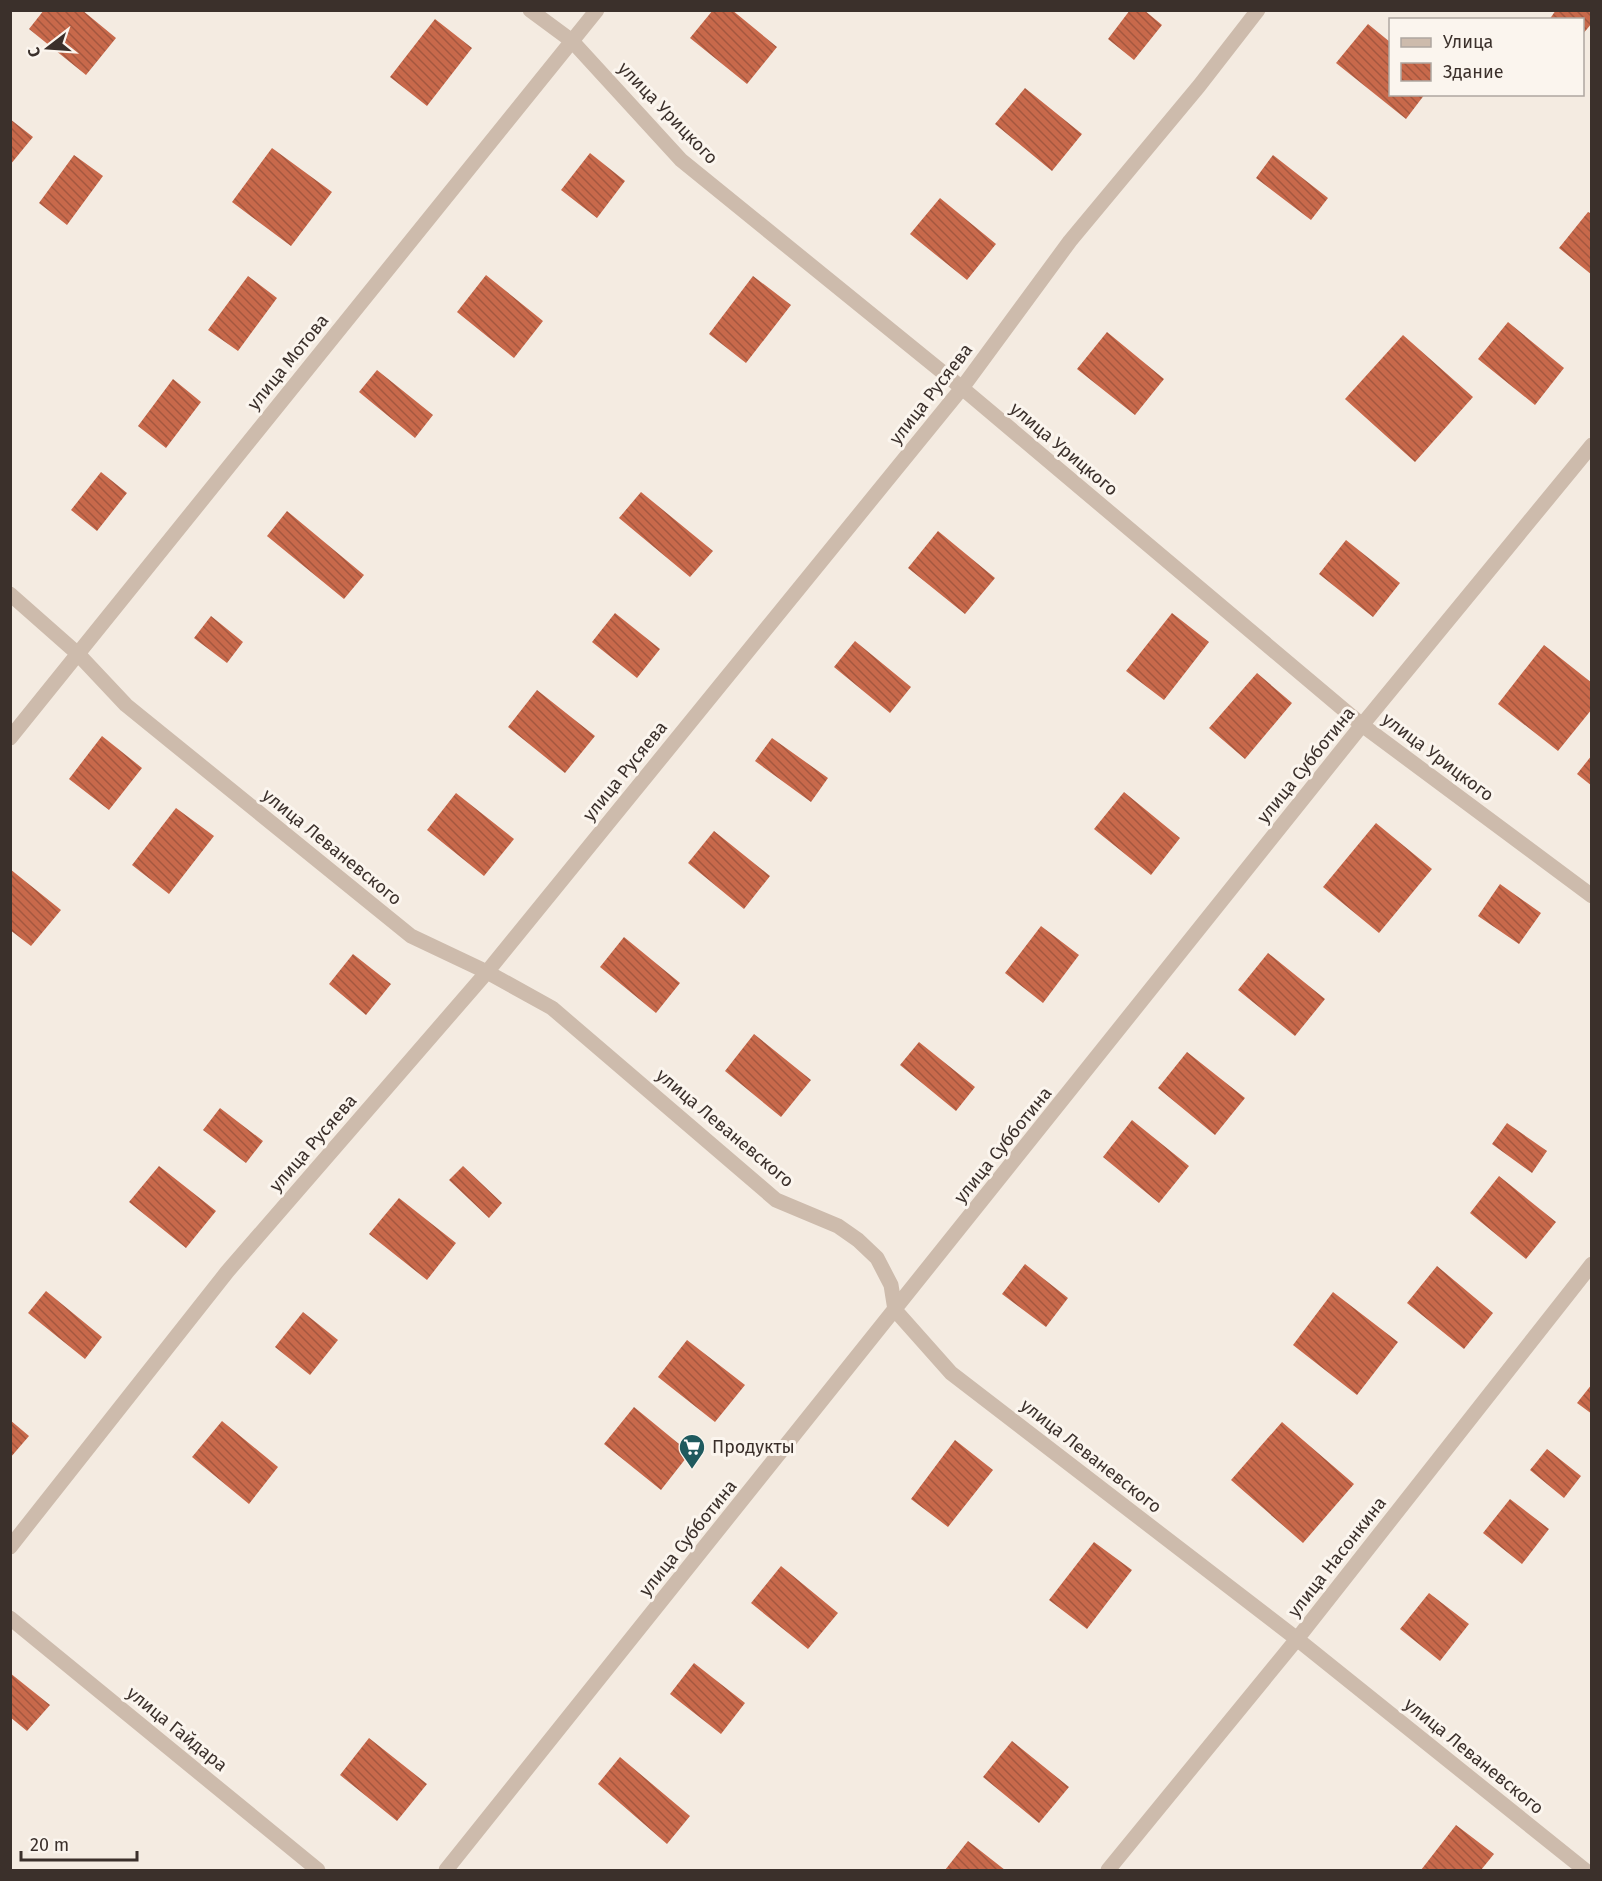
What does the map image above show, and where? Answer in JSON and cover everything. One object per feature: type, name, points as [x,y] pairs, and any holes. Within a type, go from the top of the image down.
[{"type":"street","name":"улица Урицкого","points":[[530,10],[572,41],[681,160],[962,388],[1362,725],[1592,896]]},
{"type":"street","name":"улица Мотова","points":[[10,738],[597,10]]},
{"type":"street","name":"улица Русяева","points":[[10,1546],[227,1272],[487,972],[962,388],[1070,241],[1199,86],[1258,10]]},
{"type":"street","name":"улица Субботина","points":[[446,1870],[1362,725],[1592,445]]},
{"type":"street","name":"улица Леваневского","points":[[10,594],[78,654],[126,705],[411,936],[487,972],[552,1008],[777,1200],[838,1226],[858,1240],[877,1258],[882,1267],[891,1286],[896,1310],[951,1373],[1297,1639],[1585,1870]]},
{"type":"street","name":"улица Насонкина","points":[[1108,1870],[1297,1639],[1592,1264]]},
{"type":"street","name":"улица Гайдара","points":[[10,1618],[318,1870]]},
{"type":"building","points":[[44,10],[82,10],[116,38],[86,75],[29,29]]},
{"type":"building","points":[[713,10],[732,10],[777,47],[747,84],[690,38]]},
{"type":"building","points":[[1130,10],[1144,10],[1162,25],[1134,60],[1108,39]]},
{"type":"building","points":[[1556,10],[1592,10],[1592,23],[1584,33],[1584,18],[1550,18]]},
{"type":"building","points":[[435,19],[472,48],[427,106],[390,77]]},
{"type":"building","points":[[1368,24],[1389,41],[1389,96],[1423,96],[1406,119],[1336,63]]},
{"type":"building","points":[[1025,88],[1082,134],[1052,171],[995,124]]},
{"type":"building","points":[[10,119],[33,137],[10,165]]},
{"type":"building","points":[[272,148],[332,192],[291,246],[232,202]]},
{"type":"building","points":[[590,153],[625,181],[597,218],[561,190]]},
{"type":"building","points":[[74,155],[103,176],[67,225],[39,203]]},
{"type":"building","points":[[1273,155],[1328,198],[1311,220],[1256,178]]},
{"type":"building","points":[[940,198],[996,244],[967,280],[910,234]]},
{"type":"building","points":[[1588,212],[1592,214],[1592,275],[1559,248]]},
{"type":"building","points":[[486,275],[543,321],[514,358],[457,312]]},
{"type":"building","points":[[248,276],[277,298],[238,351],[208,330]]},
{"type":"building","points":[[753,276],[791,305],[746,363],[709,334]]},
{"type":"building","points":[[1508,322],[1564,368],[1535,405],[1478,359]]},
{"type":"building","points":[[1107,332],[1164,379],[1135,415],[1077,369]]},
{"type":"building","points":[[1403,335],[1473,397],[1415,462],[1345,399]]},
{"type":"building","points":[[377,370],[433,415],[415,438],[359,392]]},
{"type":"building","points":[[173,379],[201,402],[166,448],[138,426]]},
{"type":"building","points":[[101,472],[127,493],[97,531],[71,510]]},
{"type":"building","points":[[641,492],[713,551],[690,577],[619,518]]},
{"type":"building","points":[[287,511],[364,575],[344,599],[267,536]]},
{"type":"building","points":[[938,531],[995,578],[965,614],[908,568]]},
{"type":"building","points":[[1346,540],[1400,583],[1373,617],[1319,574]]},
{"type":"building","points":[[615,613],[660,649],[637,678],[592,642]]},
{"type":"building","points":[[1172,613],[1209,642],[1164,700],[1126,671]]},
{"type":"building","points":[[211,616],[243,642],[227,663],[194,638]]},
{"type":"building","points":[[855,641],[911,687],[890,713],[834,667]]},
{"type":"building","points":[[1544,645],[1592,683],[1592,709],[1558,751],[1498,704]]},
{"type":"building","points":[[1257,673],[1292,703],[1245,759],[1209,728]]},
{"type":"building","points":[[537,690],[595,736],[565,773],[508,727]]},
{"type":"building","points":[[102,736],[142,768],[109,810],[69,779]]},
{"type":"building","points":[[772,738],[828,778],[811,802],[755,761]]},
{"type":"building","points":[[1592,755],[1592,786],[1577,774]]},
{"type":"building","points":[[1124,792],[1180,838],[1151,875],[1094,829]]},
{"type":"building","points":[[456,793],[514,839],[484,876],[427,830]]},
{"type":"building","points":[[176,808],[214,836],[169,894],[132,865]]},
{"type":"building","points":[[1376,823],[1432,869],[1379,933],[1323,887]]},
{"type":"building","points":[[714,831],[770,876],[744,909],[688,863]]},
{"type":"building","points":[[10,869],[61,910],[31,946],[10,930]]},
{"type":"building","points":[[1500,884],[1541,913],[1519,944],[1478,916]]},
{"type":"building","points":[[1041,926],[1079,955],[1043,1003],[1005,973]]},
{"type":"building","points":[[624,937],[680,983],[656,1013],[600,967]]},
{"type":"building","points":[[1268,953],[1325,999],[1295,1036],[1238,990]]},
{"type":"building","points":[[353,954],[391,984],[366,1015],[329,984]]},
{"type":"building","points":[[754,1034],[811,1080],[781,1117],[725,1071]]},
{"type":"building","points":[[919,1042],[975,1087],[956,1111],[900,1065]]},
{"type":"building","points":[[1187,1052],[1245,1098],[1215,1135],[1158,1088]]},
{"type":"building","points":[[220,1108],[263,1141],[246,1163],[203,1130]]},
{"type":"building","points":[[1132,1120],[1189,1166],[1159,1203],[1103,1157]]},
{"type":"building","points":[[1507,1123],[1547,1151],[1532,1173],[1492,1144]]},
{"type":"building","points":[[159,1166],[216,1211],[186,1248],[129,1202]]},
{"type":"building","points":[[463,1166],[502,1203],[489,1218],[449,1180]]},
{"type":"building","points":[[1499,1176],[1556,1222],[1526,1259],[1470,1213]]},
{"type":"building","points":[[399,1198],[456,1243],[427,1280],[369,1234]]},
{"type":"building","points":[[1025,1264],[1068,1298],[1046,1327],[1002,1294]]},
{"type":"building","points":[[1437,1266],[1493,1313],[1464,1349],[1407,1303]]},
{"type":"building","points":[[46,1291],[102,1337],[85,1359],[28,1313]]},
{"type":"building","points":[[1333,1292],[1398,1342],[1357,1395],[1293,1345]]},
{"type":"building","points":[[303,1312],[338,1340],[310,1375],[275,1347]]},
{"type":"building","points":[[687,1340],[745,1385],[715,1422],[658,1377]]},
{"type":"building","points":[[1592,1384],[1592,1414],[1577,1403]]},
{"type":"building","points":[[634,1407],[690,1453],[661,1490],[604,1444]]},
{"type":"building","points":[[10,1420],[29,1436],[10,1458]]},
{"type":"building","points":[[222,1421],[278,1467],[249,1504],[192,1457]]},
{"type":"building","points":[[1282,1422],[1354,1484],[1303,1543],[1231,1480]]},
{"type":"building","points":[[955,1440],[993,1470],[948,1527],[911,1499]]},
{"type":"building","points":[[1547,1449],[1581,1476],[1564,1498],[1530,1470]]},
{"type":"building","points":[[1510,1499],[1549,1529],[1522,1564],[1483,1533]]},
{"type":"building","points":[[1094,1542],[1132,1570],[1087,1629],[1049,1600]]},
{"type":"building","points":[[781,1566],[838,1613],[808,1649],[751,1603]]},
{"type":"building","points":[[1429,1593],[1469,1624],[1440,1661],[1400,1629]]},
{"type":"building","points":[[694,1663],[745,1703],[721,1734],[670,1694]]},
{"type":"building","points":[[10,1673],[50,1705],[27,1731],[10,1717]]},
{"type":"building","points":[[369,1738],[427,1784],[397,1821],[340,1775]]},
{"type":"building","points":[[1012,1741],[1069,1787],[1039,1823],[983,1777]]},
{"type":"building","points":[[620,1757],[690,1816],[667,1844],[598,1784]]},
{"type":"building","points":[[1456,1825],[1494,1854],[1481,1870],[1421,1870]]},
{"type":"building","points":[[968,1841],[1005,1870],[945,1870]]},
{"type":"place","name":"Продукты","points":[[692,1470]]}]
